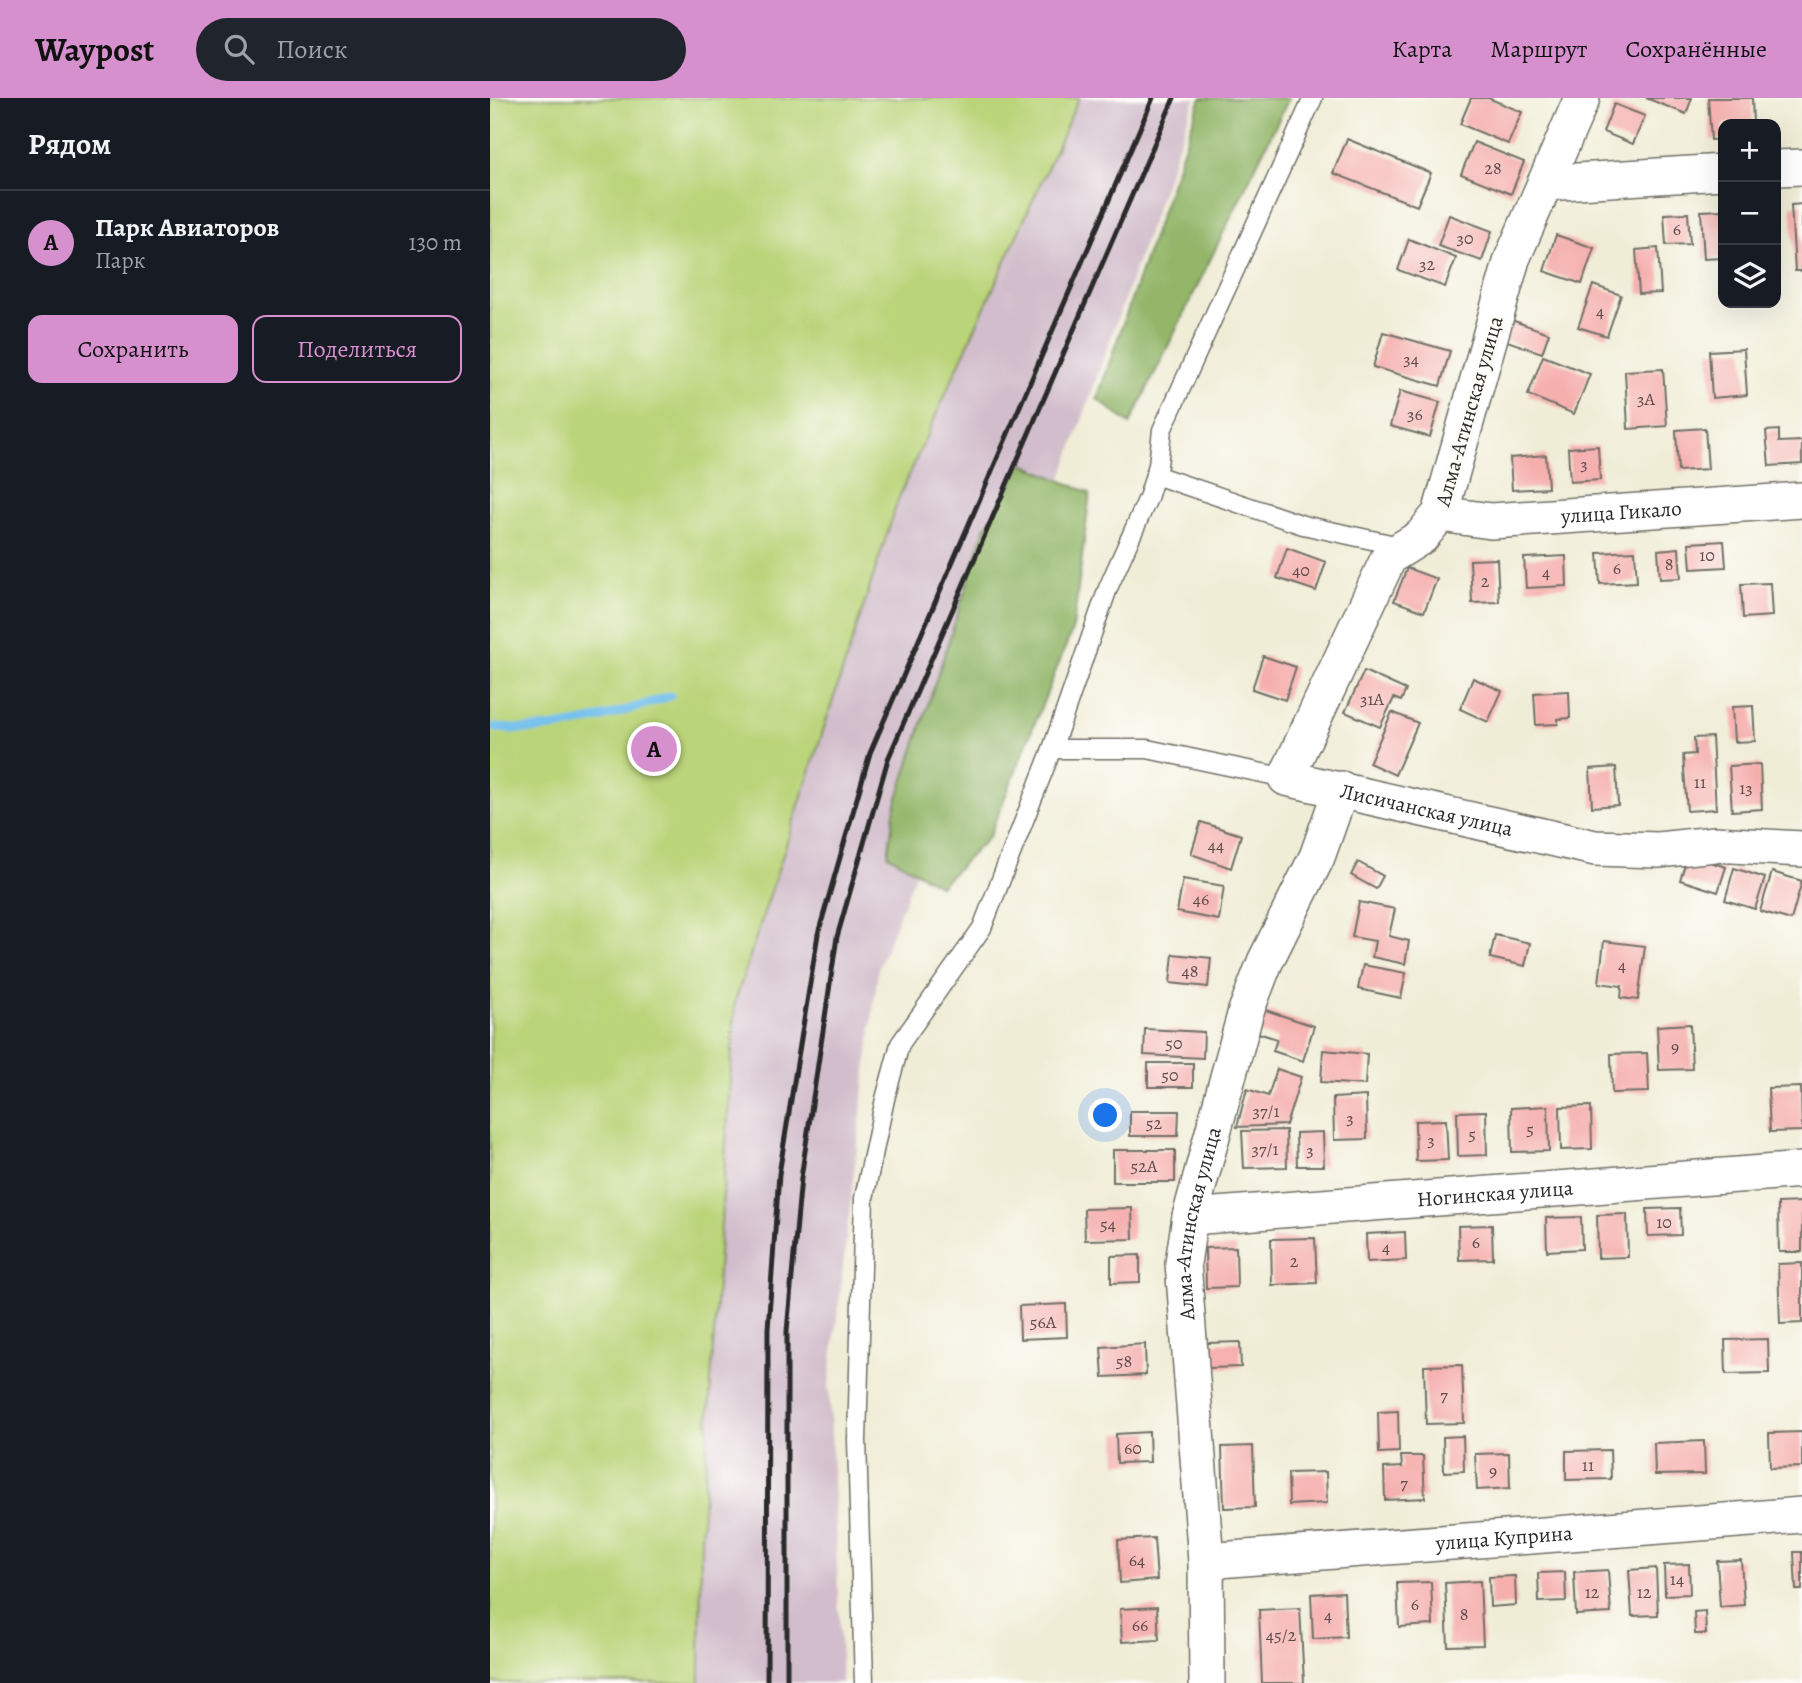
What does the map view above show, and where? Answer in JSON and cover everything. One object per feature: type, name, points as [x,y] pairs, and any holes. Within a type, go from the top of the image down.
[{"type":"street","name":"Алма-Атинская улица","points":[[1286,778],[1389,557],[1421,537],[1440,514],[1512,259],[1582,98]]},
{"type":"street","points":[[1781,168],[1802,167]]},
{"type":"street","points":[[1545,183],[1718,172]]},
{"type":"street","name":"улица Гикало","points":[[1440,514],[1491,521],[1802,500]]},
{"type":"street","name":"Лисичанская улица","points":[[1286,778],[1595,848],[1658,850],[1715,844],[1802,849]]},
{"type":"street","name":"Алма-Атинская улица","points":[[1207,1683],[1206,1561],[1183,1263],[1190,1217],[1246,1012],[1265,962],[1317,857],[1340,789]]},
{"type":"street","name":"Ногинская улица","points":[[1190,1217],[1802,1170]]},
{"type":"street","name":"улица Куприна","points":[[1206,1561],[1802,1514]]},
{"type":"lane","points":[[864,1683],[857,1440],[867,1186],[900,1044],[982,928],[1052,748],[1108,588],[1155,475],[1161,430],[1313,98]]},
{"type":"lane","points":[[1155,475],[1304,525],[1406,547]]},
{"type":"lane","name":"Лисичанская улица","points":[[1052,748],[1147,749],[1286,778]]},
{"type":"shaded area","points":[[1038,98],[1195,98],[988,688],[878,969],[829,1385],[842,1683],[652,1683],[710,897]]},
{"type":"green space","points":[[490,98],[1079,98],[899,497],[735,1002],[701,1539],[700,1683],[490,1683]]},
{"type":"green space","points":[[1201,98],[1289,98],[1130,424],[1097,399]]},
{"type":"green space","points":[[1023,464],[1090,493],[1073,628],[989,837],[940,886],[888,855],[895,807],[985,529]]},
{"type":"building","points":[[1471,98],[1488,98],[1522,112],[1508,144],[1460,124]]},
{"type":"building","points":[[1646,98],[1692,98],[1686,114]]},
{"type":"building","points":[[1708,98],[1752,98],[1753,119],[1718,119],[1718,139],[1711,140]]},
{"type":"building","points":[[1614,104],[1645,116],[1633,144],[1603,132]]},
{"type":"building","points":[[1347,139],[1431,173],[1417,206],[1333,173]]},
{"type":"building","points":[[1474,142],[1524,162],[1511,194],[1461,174]]},
{"type":"building","points":[[1802,204],[1802,271],[1795,271],[1791,205]]},
{"type":"building","points":[[1718,210],[1718,258],[1704,259],[1701,211]]},
{"type":"building","points":[[1688,213],[1690,244],[1666,245],[1664,214]]},
{"type":"building","points":[[1449,215],[1492,231],[1482,261],[1438,246]]},
{"type":"building","points":[[1556,235],[1594,248],[1582,284],[1544,271]]},
{"type":"building","points":[[1409,239],[1456,258],[1445,287],[1398,270]]},
{"type":"building","points":[[1658,248],[1661,293],[1639,294],[1636,250]]},
{"type":"building","points":[[1593,285],[1621,295],[1607,336],[1578,327]]},
{"type":"building","points":[[1511,320],[1549,333],[1542,353],[1504,340]]},
{"type":"building","points":[[1383,332],[1450,351],[1440,386],[1373,367]]},
{"type":"building","points":[[1744,349],[1747,395],[1712,398],[1709,351]]},
{"type":"building","points":[[1543,356],[1590,374],[1574,414],[1528,395]]},
{"type":"building","points":[[1663,369],[1667,426],[1628,429],[1625,371]]},
{"type":"building","points":[[1400,391],[1440,402],[1430,437],[1390,426]]},
{"type":"building","points":[[1705,428],[1708,469],[1678,471],[1676,430]]},
{"type":"building","points":[[1779,430],[1779,442],[1802,441],[1802,464],[1769,466],[1766,431]]},
{"type":"building","points":[[1598,446],[1600,480],[1570,482],[1568,448]]},
{"type":"building","points":[[1546,455],[1548,488],[1512,490],[1510,458]]},
{"type":"building","points":[[1724,541],[1726,567],[1691,569],[1689,543]]},
{"type":"building","points":[[1287,548],[1326,562],[1316,591],[1277,578]]},
{"type":"building","points":[[1679,548],[1681,578],[1660,579],[1658,550]]},
{"type":"building","points":[[1635,551],[1637,582],[1600,584],[1598,553]]},
{"type":"building","points":[[1566,556],[1567,586],[1526,588],[1524,558]]},
{"type":"building","points":[[1497,559],[1499,602],[1472,603],[1470,560]]},
{"type":"building","points":[[1407,568],[1437,579],[1424,612],[1394,601]]},
{"type":"building","points":[[1770,583],[1772,616],[1743,618],[1741,584]]},
{"type":"building","points":[[1263,656],[1296,667],[1285,700],[1252,689]]},
{"type":"building","points":[[1364,671],[1406,690],[1401,701],[1394,698],[1380,727],[1345,712]]},
{"type":"building","points":[[1473,678],[1502,691],[1488,722],[1460,709]]},
{"type":"building","points":[[1569,691],[1570,718],[1558,719],[1558,724],[1536,725],[1534,693]]},
{"type":"building","points":[[1753,706],[1755,741],[1734,742],[1732,707]]},
{"type":"building","points":[[1392,712],[1418,723],[1395,775],[1369,763]]},
{"type":"building","points":[[1712,737],[1716,809],[1687,811],[1683,755],[1695,754],[1694,738]]},
{"type":"building","points":[[1760,764],[1762,809],[1732,811],[1729,766]]},
{"type":"building","points":[[1616,767],[1618,805],[1592,807],[1590,769]]},
{"type":"building","points":[[1201,822],[1241,835],[1231,868],[1191,854]]},
{"type":"building","points":[[1688,855],[1726,867],[1718,892],[1680,880]]},
{"type":"building","points":[[1358,862],[1383,876],[1376,889],[1351,875]]},
{"type":"building","points":[[1734,868],[1765,878],[1755,909],[1725,900]]},
{"type":"building","points":[[1772,872],[1802,881],[1791,920],[1760,911]]},
{"type":"building","points":[[1183,879],[1224,886],[1219,920],[1177,912]]},
{"type":"building","points":[[1359,902],[1395,909],[1389,936],[1409,941],[1405,964],[1372,957],[1375,941],[1352,937]]},
{"type":"building","points":[[1495,935],[1530,943],[1525,966],[1490,958]]},
{"type":"building","points":[[1604,941],[1645,946],[1638,1000],[1621,998],[1622,986],[1599,983]]},
{"type":"building","points":[[1173,954],[1211,958],[1208,987],[1170,983]]},
{"type":"building","points":[[1363,965],[1406,973],[1401,998],[1358,989]]},
{"type":"building","points":[[1265,1010],[1314,1026],[1303,1061],[1273,1051],[1277,1039],[1258,1033]]},
{"type":"building","points":[[1690,1024],[1692,1069],[1659,1070],[1657,1026]]},
{"type":"building","points":[[1145,1029],[1204,1032],[1203,1058],[1144,1055]]},
{"type":"building","points":[[1323,1050],[1367,1054],[1365,1085],[1321,1082]]},
{"type":"building","points":[[1647,1053],[1649,1092],[1612,1093],[1611,1054]]},
{"type":"building","points":[[1148,1063],[1193,1063],[1193,1087],[1148,1087]]},
{"type":"building","points":[[1277,1069],[1301,1077],[1286,1125],[1237,1127],[1247,1089],[1268,1096]]},
{"type":"building","points":[[1801,1087],[1802,1131],[1770,1132],[1768,1088]]},
{"type":"building","points":[[1366,1096],[1367,1139],[1334,1140],[1333,1098]]},
{"type":"building","points":[[1548,1106],[1549,1151],[1512,1152],[1511,1108]]},
{"type":"building","points":[[1591,1106],[1592,1149],[1561,1150],[1560,1107]]},
{"type":"building","points":[[1130,1111],[1179,1111],[1178,1136],[1130,1136]]},
{"type":"building","points":[[1486,1111],[1487,1155],[1458,1156],[1457,1112]]},
{"type":"building","points":[[1446,1120],[1448,1160],[1416,1161],[1415,1121]]},
{"type":"building","points":[[1286,1130],[1287,1167],[1244,1168],[1242,1131]]},
{"type":"building","points":[[1323,1132],[1324,1166],[1297,1166],[1296,1133]]},
{"type":"building","points":[[1113,1150],[1175,1150],[1175,1182],[1113,1182]]},
{"type":"building","points":[[1802,1202],[1802,1252],[1779,1252],[1778,1203]]},
{"type":"building","points":[[1132,1208],[1133,1239],[1085,1240],[1084,1209]]},
{"type":"building","points":[[1680,1208],[1681,1235],[1648,1236],[1647,1209]]},
{"type":"building","points":[[1627,1214],[1628,1257],[1598,1258],[1597,1215]]},
{"type":"building","points":[[1581,1217],[1582,1249],[1547,1251],[1546,1218]]},
{"type":"building","points":[[1492,1225],[1493,1259],[1459,1260],[1458,1226]]},
{"type":"building","points":[[1405,1232],[1406,1260],[1367,1262],[1366,1234]]},
{"type":"building","points":[[1315,1238],[1317,1283],[1272,1285],[1271,1239]]},
{"type":"building","points":[[1236,1247],[1237,1287],[1206,1288],[1205,1248]]},
{"type":"building","points":[[1140,1255],[1140,1282],[1111,1283],[1111,1256]]},
{"type":"building","points":[[1802,1263],[1802,1323],[1780,1324],[1778,1264]]},
{"type":"building","points":[[1066,1304],[1067,1337],[1020,1339],[1019,1306]]},
{"type":"building","points":[[1768,1339],[1769,1373],[1726,1374],[1725,1340]]},
{"type":"building","points":[[1240,1342],[1241,1367],[1208,1368],[1207,1343]]},
{"type":"building","points":[[1145,1344],[1146,1375],[1103,1377],[1101,1347]]},
{"type":"building","points":[[1462,1365],[1464,1423],[1426,1424],[1424,1366]]},
{"type":"building","points":[[1398,1411],[1399,1452],[1379,1453],[1378,1412]]},
{"type":"building","points":[[1149,1432],[1150,1462],[1117,1463],[1116,1434]]},
{"type":"building","points":[[1802,1432],[1802,1467],[1770,1468],[1769,1433]]},
{"type":"building","points":[[1463,1436],[1464,1471],[1444,1472],[1443,1437]]},
{"type":"building","points":[[1704,1441],[1705,1474],[1655,1475],[1654,1443]]},
{"type":"building","points":[[1253,1446],[1255,1507],[1224,1508],[1222,1447]]},
{"type":"building","points":[[1610,1450],[1611,1479],[1566,1480],[1566,1451]]},
{"type":"building","points":[[1509,1453],[1510,1488],[1477,1490],[1475,1454]]},
{"type":"building","points":[[1401,1456],[1423,1456],[1425,1498],[1385,1500],[1384,1468],[1402,1467]]},
{"type":"building","points":[[1326,1472],[1327,1503],[1289,1505],[1288,1473]]},
{"type":"building","points":[[1154,1538],[1157,1580],[1120,1583],[1118,1540]]},
{"type":"building","points":[[1794,1552],[1802,1552],[1802,1590],[1796,1590]]},
{"type":"building","points":[[1741,1560],[1744,1605],[1720,1607],[1717,1561]]},
{"type":"building","points":[[1689,1564],[1690,1594],[1665,1595],[1664,1565]]},
{"type":"building","points":[[1656,1568],[1658,1615],[1632,1616],[1629,1570]]},
{"type":"building","points":[[1608,1570],[1611,1613],[1576,1615],[1574,1572]]},
{"type":"building","points":[[1565,1572],[1566,1601],[1539,1602],[1538,1573]]},
{"type":"building","points":[[1515,1576],[1516,1605],[1490,1607],[1489,1577]]},
{"type":"building","points":[[1480,1581],[1483,1645],[1448,1646],[1445,1583]]},
{"type":"building","points":[[1431,1582],[1433,1625],[1399,1627],[1397,1583]]},
{"type":"building","points":[[1344,1592],[1346,1637],[1313,1639],[1311,1594]]},
{"type":"building","points":[[1157,1607],[1159,1640],[1122,1642],[1120,1609]]},
{"type":"building","points":[[1300,1608],[1304,1683],[1262,1683],[1259,1610]]},
{"type":"building","points":[[1705,1611],[1706,1634],[1695,1634],[1694,1612]]},
{"type":"waterway","points":[[490,727],[537,729],[559,726],[604,717],[670,696]]},
{"type":"railway","points":[[767,1683],[768,1329],[779,1174],[818,934],[870,753],[1153,98]]},
{"type":"railway","points":[[787,1683],[787,1331],[801,1178],[837,937],[888,759],[1174,98]]},
{"type":"place","name":"Парк Авиаторов","points":[[654,749]]}]
